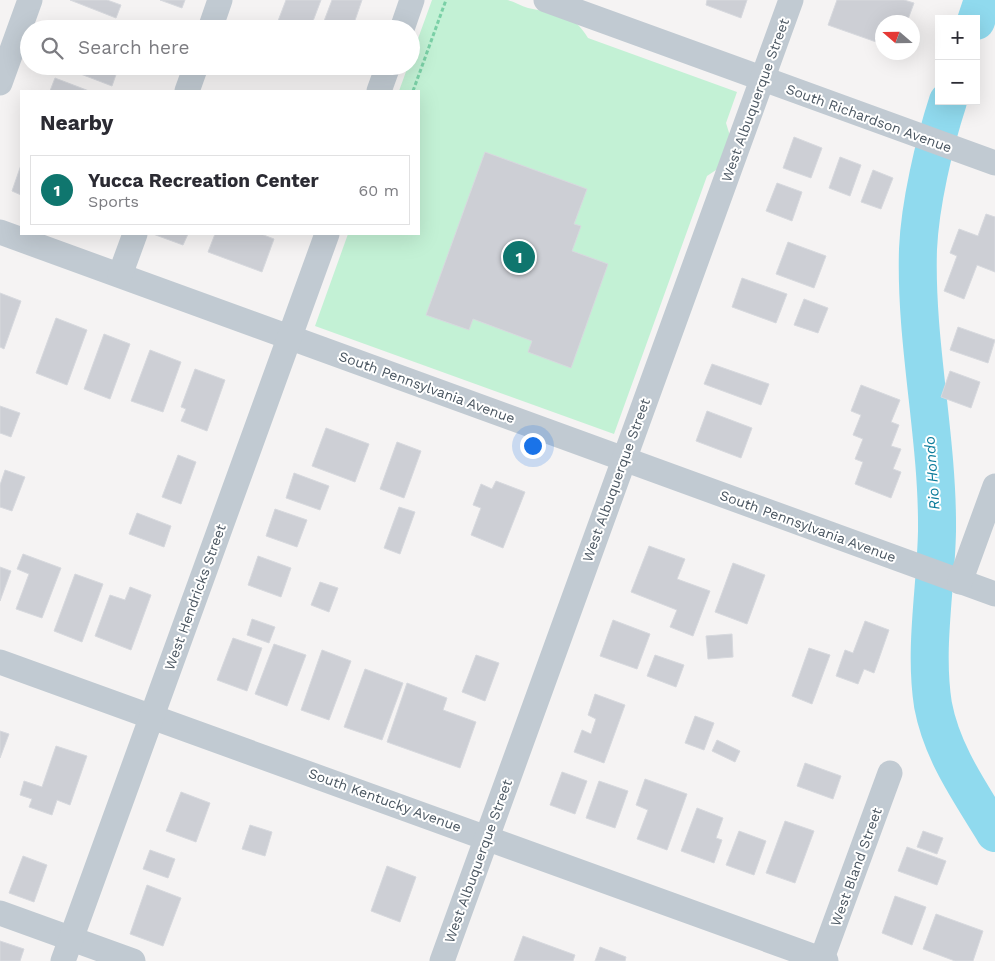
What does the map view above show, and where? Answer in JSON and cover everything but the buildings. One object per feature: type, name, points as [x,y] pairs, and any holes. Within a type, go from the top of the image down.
[{"type":"street","points":[[23,20],[30,0]]},
{"type":"street","points":[[213,20],[220,0]]},
{"type":"street","points":[[405,20],[412,0]]},
{"type":"street","name":"South Richardson Avenue","points":[[546,0],[995,163]]},
{"type":"street","name":"West Albuquerque Street","points":[[442,961],[791,0]]},
{"type":"street","points":[[0,83],[20,28]]},
{"type":"street","points":[[187,90],[193,75]]},
{"type":"street","points":[[379,90],[385,75]]},
{"type":"street","name":"South Pennsylvania Avenue","points":[[0,232],[624,458],[919,568],[995,594]]},
{"type":"street","points":[[120,275],[135,235]]},
{"type":"street","name":"West Hendricks Street","points":[[67,950],[327,235]]},
{"type":"street","points":[[960,582],[995,486]]},
{"type":"street","name":"South Kentucky Avenue","points":[[0,662],[487,836],[823,960]]},
{"type":"street","name":"West Bland Street","points":[[823,960],[890,773]]},
{"type":"street","points":[[0,913],[67,950],[133,961]]},
{"type":"path","points":[[420,72],[446,0]]},
{"type":"path","points":[[413,90],[419,75]]},
{"type":"green space","points":[[432,0],[507,0],[528,8],[562,15],[576,23],[588,38],[737,92],[726,123],[730,136],[719,168],[707,176],[614,434],[315,326],[348,235],[420,235],[420,90],[399,90],[405,75],[420,75],[420,33]]},
{"type":"waterway","name":"Rio Hondo","points":[[978,15],[983,0]]},
{"type":"waterway","name":"Rio Hondo","points":[[947,105],[928,174],[918,249],[920,319],[936,496],[937,531],[930,640],[931,683],[937,723],[950,756],[995,833]]},
{"type":"place","name":"Yucca Recreation Center","points":[[519,257]]}]
